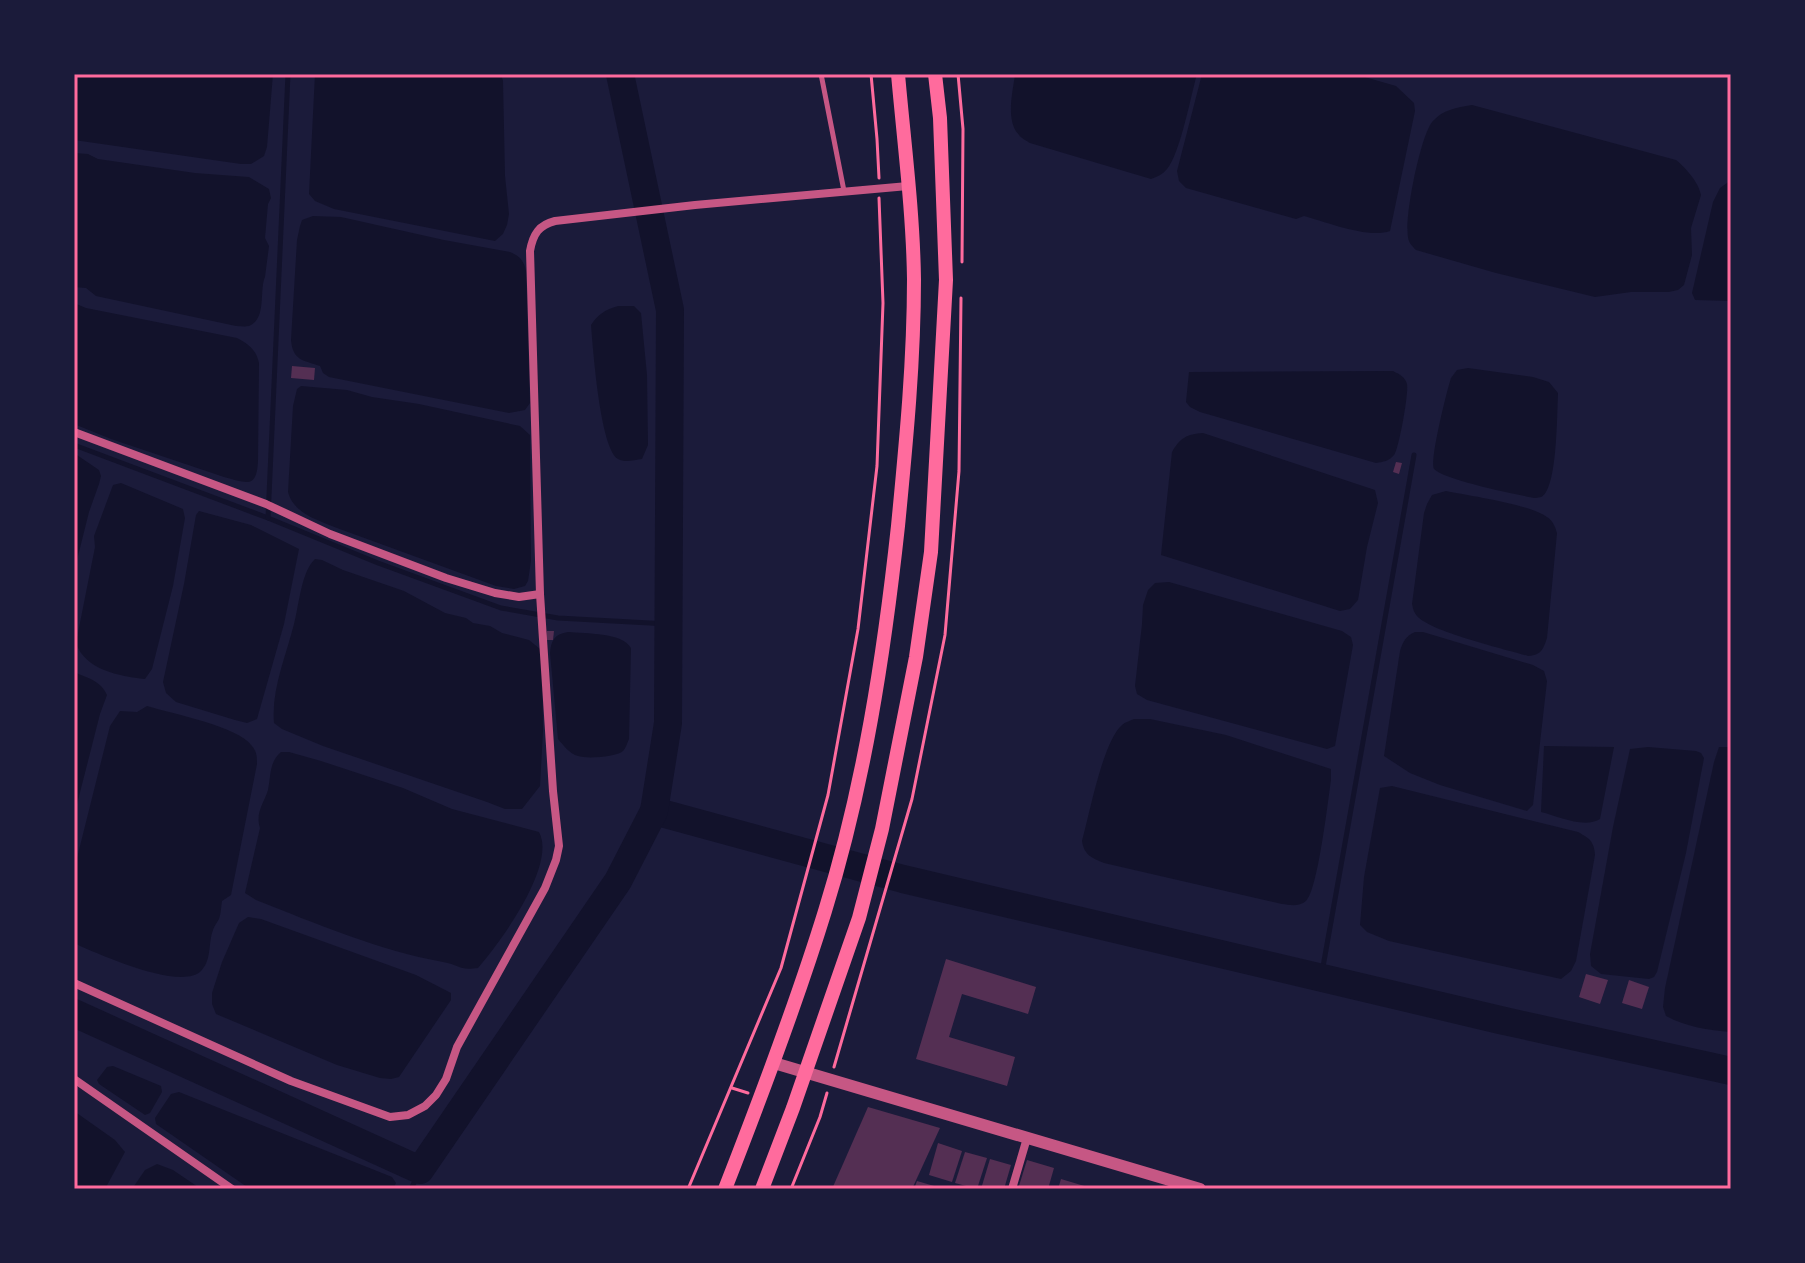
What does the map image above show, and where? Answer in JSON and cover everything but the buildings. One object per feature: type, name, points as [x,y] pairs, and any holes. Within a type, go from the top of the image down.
[{"type":"main road","points":[[725,1189],[774,1063],[826,909],[865,753],[888,618],[910,402],[914,277],[898,74]]},
{"type":"main road","points":[[762,1189],[859,918],[882,829],[916,657],[931,552],[946,280],[940,118],[935,74]]},
{"type":"street","points":[[74,983],[291,1081],[390,1117],[408,1115],[425,1106],[446,1079],[457,1047],[545,888],[559,846],[540,594],[532,240],[544,224],[555,221],[908,186]]},
{"type":"street","points":[[74,432],[266,504],[330,534],[446,578],[495,593],[519,597],[540,594]]},
{"type":"street","points":[[774,1063],[1200,1189]]},
{"type":"street","points":[[74,1079],[232,1189]]},
{"type":"street","points":[[1012,1189],[1027,1138]]},
{"type":"lane","points":[[821,74],[845,192]]},
{"type":"path","points":[[871,74],[879,184]]},
{"type":"path","points":[[688,1189],[781,968],[828,795],[858,629],[877,466],[883,303],[879,199]]},
{"type":"path","points":[[791,1189],[820,1117],[902,834]]},
{"type":"shaded area","points":[[74,74],[273,74],[264,156],[251,164],[241,164],[74,140]]},
{"type":"shaded area","points":[[315,74],[501,74],[509,214],[503,234],[495,241],[334,209],[315,201],[309,194]]},
{"type":"shaded area","points":[[1015,74],[1197,74],[1172,161],[1164,172],[1151,179],[1022,138],[1015,129],[1011,114]]},
{"type":"shaded area","points":[[1202,74],[1354,74],[1396,86],[1414,103],[1415,111],[1390,231],[1371,233],[1304,216],[1296,219],[1186,188],[1179,181],[1177,171]]},
{"type":"shaded area","points":[[1472,105],[1676,160],[1692,176],[1701,195],[1691,228],[1692,255],[1684,285],[1669,292],[1631,292],[1595,297],[1416,250],[1409,241],[1408,217],[1418,160],[1428,129],[1441,114]]},
{"type":"shaded area","points":[[74,153],[195,173],[249,177],[269,189],[271,198],[265,238],[269,246],[260,311],[255,322],[249,326],[236,326],[96,296],[86,288],[74,287]]},
{"type":"shaded area","points":[[1731,180],[1731,301],[1695,300],[1692,293],[1713,202],[1720,188]]},
{"type":"shaded area","points":[[313,216],[341,217],[510,252],[519,257],[526,271],[530,403],[525,410],[509,413],[329,377],[320,366],[297,356],[291,340],[297,240],[302,220]]},
{"type":"shaded area","points":[[74,303],[237,338],[251,348],[259,363],[258,460],[253,480],[245,482],[224,477],[74,424]]},
{"type":"shaded area","points":[[618,306],[634,306],[641,313],[647,375],[648,445],[642,459],[630,461],[618,459],[606,437],[598,396],[591,325],[602,313]]},
{"type":"shaded area","points":[[1468,368],[1533,377],[1549,382],[1558,393],[1552,472],[1550,484],[1542,496],[1535,498],[1482,486],[1452,478],[1434,469],[1436,440],[1451,378],[1457,370]]},
{"type":"shaded area","points":[[1393,371],[1407,384],[1405,408],[1394,455],[1379,463],[1200,412],[1186,402],[1189,372]]},
{"type":"shaded area","points":[[301,386],[347,390],[520,426],[530,435],[531,561],[525,586],[514,589],[496,586],[337,528],[301,511],[288,492],[293,406],[297,389]]},
{"type":"shaded area","points":[[1203,433],[1375,490],[1378,503],[1358,600],[1350,609],[1340,611],[1161,555],[1172,452],[1184,438]]},
{"type":"shaded area","points":[[74,453],[99,470],[101,476],[74,572]]},
{"type":"shaded area","points":[[121,483],[183,509],[185,518],[173,586],[152,669],[145,679],[104,670],[87,660],[76,643],[95,547],[94,536],[113,485]]},
{"type":"shaded area","points":[[1446,491],[1527,508],[1547,517],[1554,524],[1557,533],[1547,638],[1539,653],[1528,656],[1469,639],[1437,628],[1415,614],[1412,604],[1424,513],[1432,495]]},
{"type":"shaded area","points":[[199,511],[251,525],[299,549],[284,624],[257,719],[247,723],[176,702],[166,693],[163,682]]},
{"type":"shaded area","points":[[315,559],[404,591],[445,613],[529,640],[540,649],[543,731],[540,786],[522,809],[505,809],[323,746],[274,723],[280,673],[304,581]]},
{"type":"shaded area","points":[[1169,582],[1342,631],[1351,637],[1353,645],[1335,746],[1327,749],[1147,700],[1137,694],[1135,686],[1143,605],[1148,590],[1155,583]]},
{"type":"shaded area","points":[[568,632],[612,636],[631,648],[629,739],[620,753],[601,757],[578,756],[558,739],[550,653],[554,638]]},
{"type":"shaded area","points":[[1415,632],[1533,665],[1544,671],[1547,681],[1533,805],[1527,811],[1440,785],[1410,773],[1384,756],[1400,651],[1405,639]]},
{"type":"shaded area","points":[[74,672],[98,683],[107,695],[74,816]]},
{"type":"shaded area","points":[[147,706],[233,732],[252,746],[257,757],[231,895],[222,901],[204,967],[191,976],[177,977],[141,969],[74,942],[74,870],[110,726],[120,711],[137,712]]},
{"type":"shaded area","points":[[1134,719],[1150,719],[1226,735],[1331,769],[1315,880],[1306,901],[1297,905],[1282,904],[1104,863],[1087,853],[1082,841],[1103,762],[1115,734],[1123,724]]},
{"type":"shaded area","points":[[1544,746],[1614,747],[1600,819],[1586,823],[1541,812]]},
{"type":"shaded area","points":[[1648,747],[1696,751],[1704,758],[1686,853],[1657,972],[1649,979],[1601,974],[1591,966],[1590,954],[1630,749]]},
{"type":"shaded area","points":[[1719,747],[1731,747],[1731,1032],[1681,1023],[1666,1016],[1663,1007]]},
{"type":"shaded area","points":[[281,752],[321,761],[403,788],[452,809],[539,832],[542,846],[540,864],[533,883],[512,923],[478,968],[463,968],[371,943],[256,900],[245,893],[260,828],[259,813],[268,790],[272,765]]},
{"type":"shaded area","points":[[1392,786],[1578,832],[1590,840],[1595,855],[1576,961],[1571,971],[1561,979],[1389,941],[1367,932],[1360,925],[1364,877],[1380,788]]},
{"type":"shaded area","points":[[248,917],[416,975],[451,993],[451,1000],[399,1077],[380,1078],[337,1065],[216,1014],[212,993],[222,962],[239,923]]},
{"type":"shaded area","points":[[113,1066],[161,1086],[162,1092],[150,1113],[145,1115],[99,1084],[97,1080],[107,1067]]},
{"type":"shaded area","points":[[179,1092],[392,1177],[396,1183],[393,1189],[250,1189],[156,1124],[155,1118],[171,1094]]},
{"type":"shaded area","points":[[74,1111],[115,1140],[125,1152],[105,1189],[74,1189]]},
{"type":"shaded area","points":[[157,1164],[173,1170],[201,1189],[132,1189],[145,1170]]},
{"type":"waterway","points":[[268,518],[288,74]]},
{"type":"waterway","points":[[74,1013],[420,1170],[618,881],[654,811],[668,723],[670,310],[620,74]]},
{"type":"waterway","points":[[74,445],[501,608],[558,618],[668,624]]},
{"type":"waterway","points":[[1321,978],[1414,455]]},
{"type":"waterway","points":[[654,811],[903,879],[1500,1020],[1731,1071]]},
{"type":"waterway","points":[[411,1189],[420,1170]]}]
